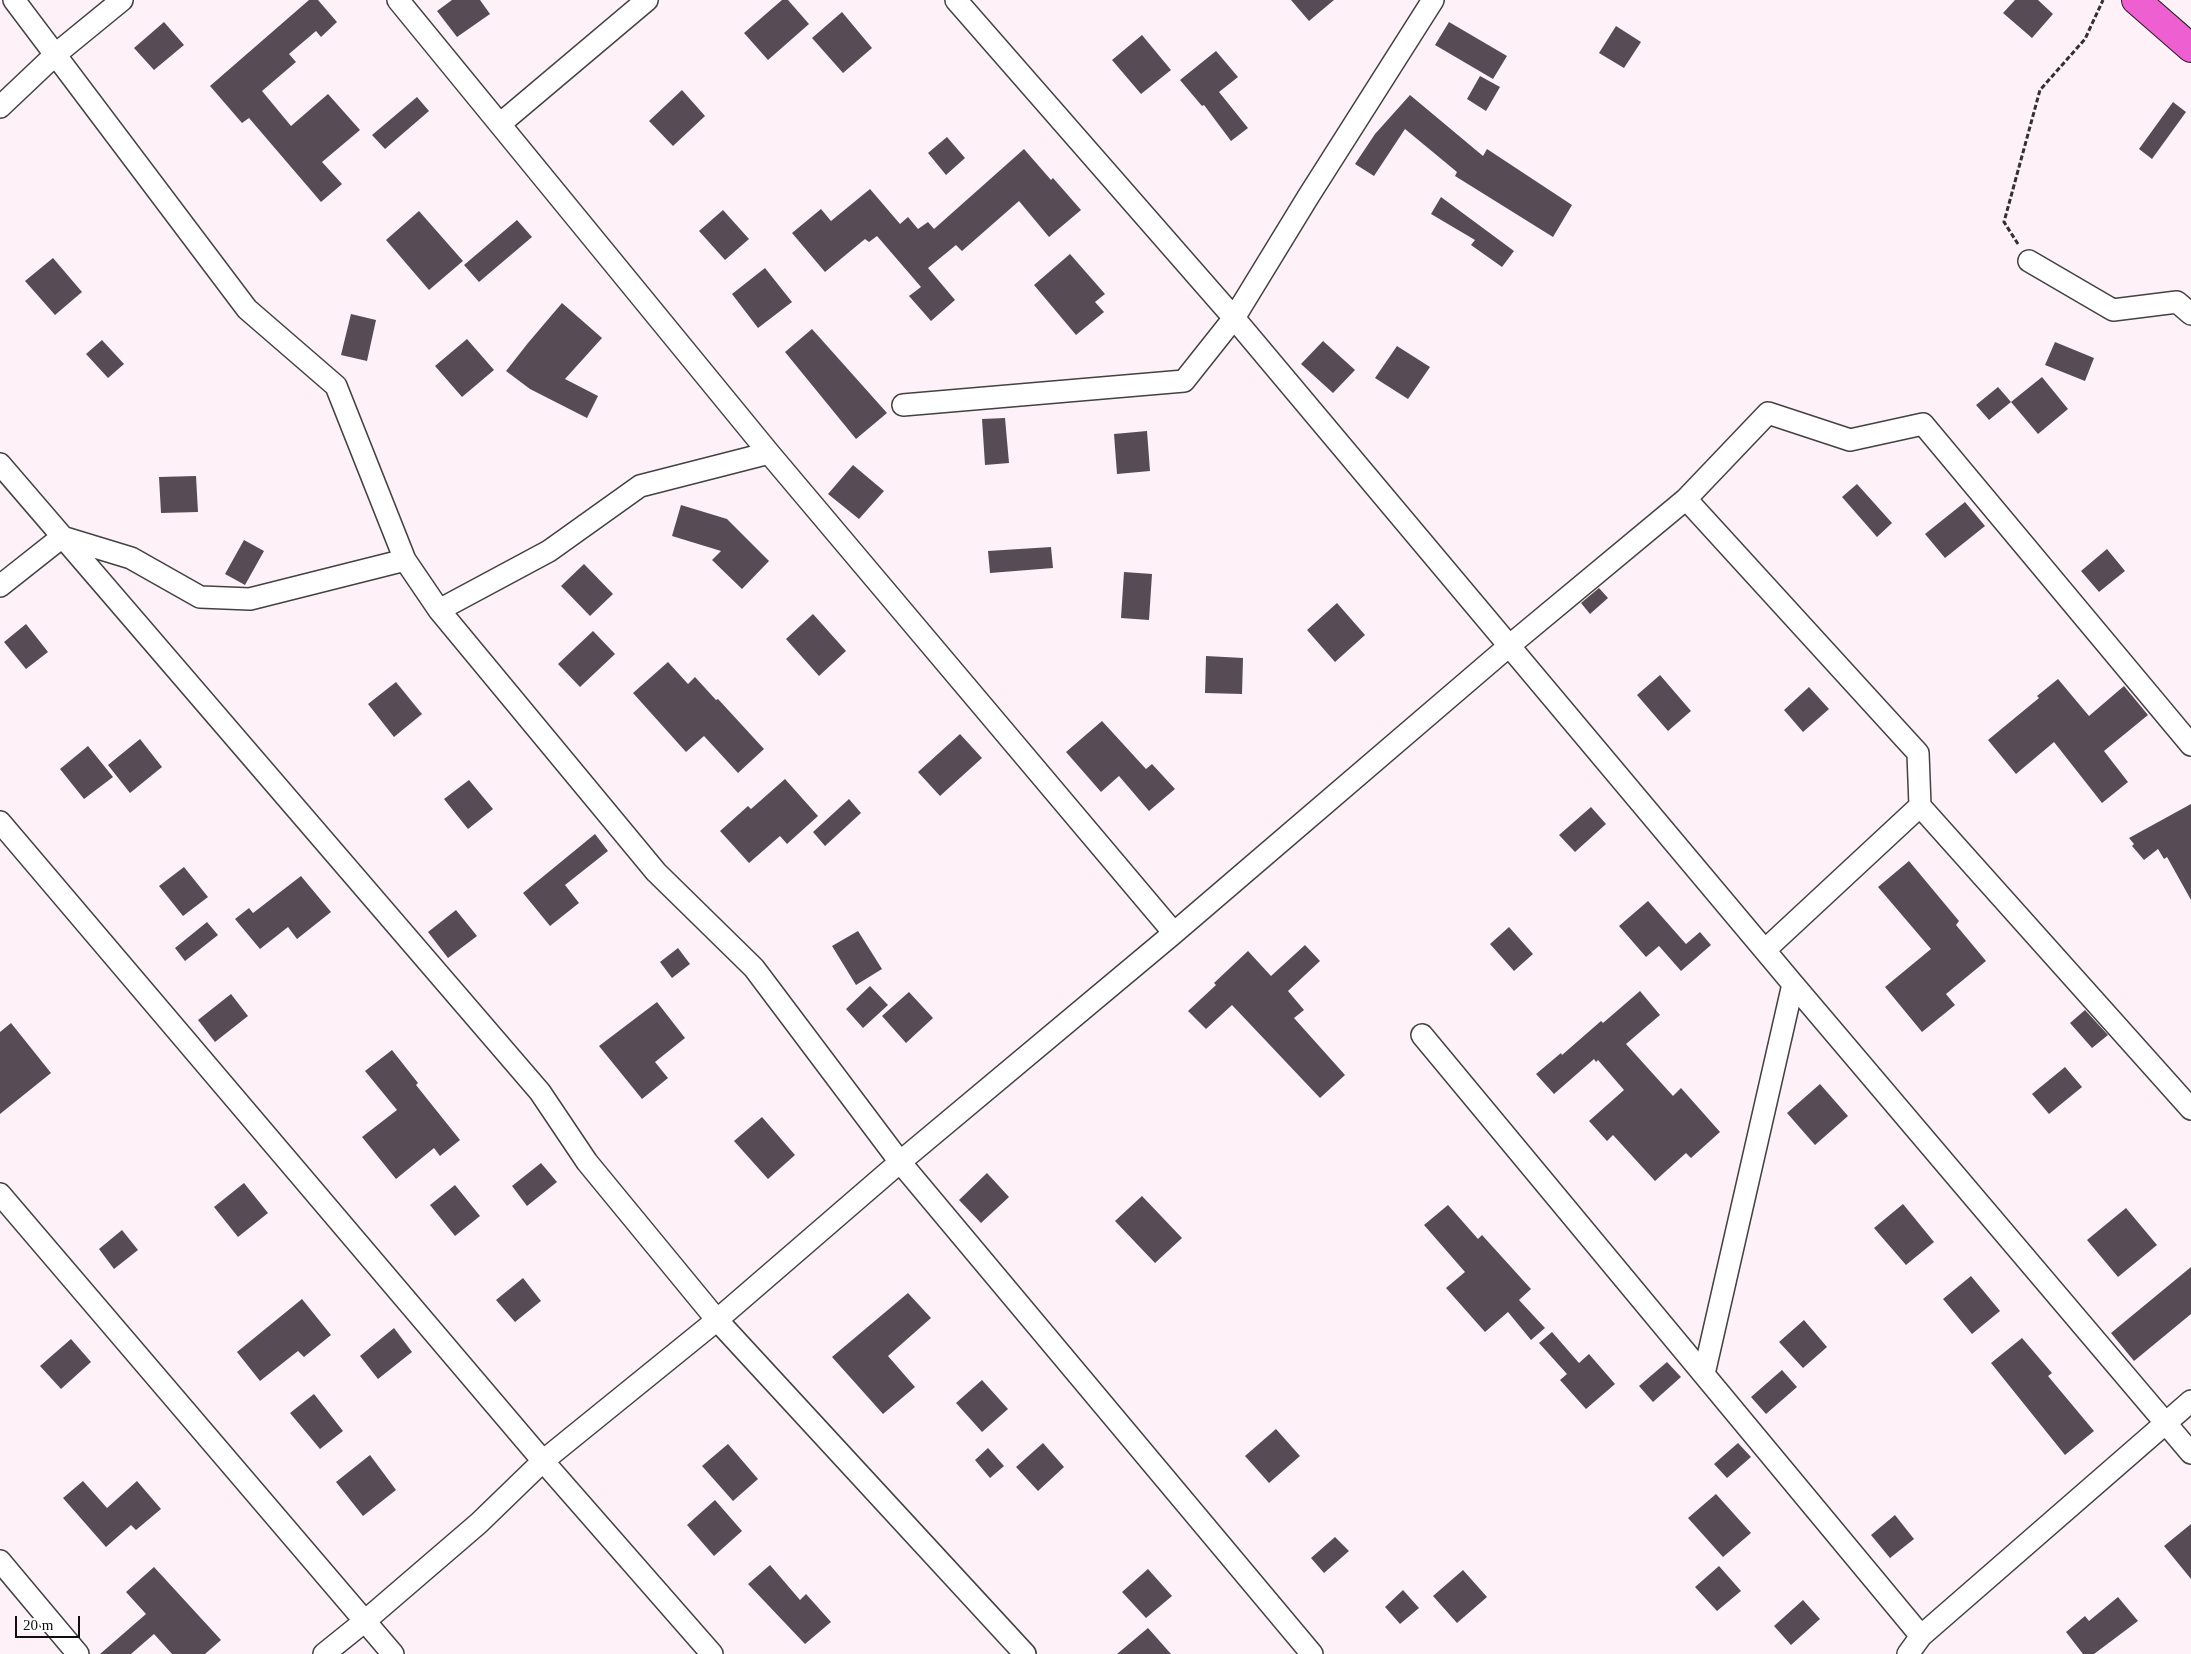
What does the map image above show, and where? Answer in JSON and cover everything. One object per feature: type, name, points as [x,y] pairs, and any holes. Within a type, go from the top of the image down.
[{"type":"highway","points":[[2136,0],[2191,48]]},
{"type":"street","points":[[14,0],[247,308],[336,386],[405,560],[439,610],[656,872],[754,968],[900,1162],[1312,1654]]},
{"type":"street","points":[[0,107],[56,54],[122,0]]},
{"type":"street","points":[[398,0],[769,453],[1174,932]]},
{"type":"street","points":[[500,124],[647,0]]},
{"type":"street","points":[[956,0],[1234,318],[2191,1453]]},
{"type":"street","points":[[903,406],[1184,382],[1234,318],[1433,0]]},
{"type":"street","points":[[2029,261],[2113,310],[2177,302],[2191,314]]},
{"type":"street","points":[[324,1654],[365,1622],[479,1523],[543,1461],[717,1320],[900,1162],[1174,932],[1509,646],[1686,499],[1768,413],[1850,440],[1922,424],[2191,745]]},
{"type":"street","points":[[439,610],[549,551],[640,486],[769,453]]},
{"type":"street","points":[[0,464],[540,1092],[587,1162],[717,1320],[1025,1654]]},
{"type":"street","points":[[1686,499],[1918,753],[1920,806],[2191,1109]]},
{"type":"street","points":[[62,537],[131,558],[200,597],[250,599],[405,560]]},
{"type":"street","points":[[0,586],[62,537]]},
{"type":"street","points":[[1765,950],[1920,806]]},
{"type":"street","points":[[0,822],[543,1461],[712,1654]]},
{"type":"street","points":[[1704,1374],[1794,984]]},
{"type":"street","points":[[1422,1035],[1921,1636]]},
{"type":"street","points":[[0,1194],[393,1654]]},
{"type":"street","points":[[1908,1654],[1921,1636],[2191,1401]]},
{"type":"street","points":[[0,1561],[78,1654]]},
{"type":"path","points":[[2029,261],[2004,222],[2040,90],[2086,38],[2103,0]]},
{"type":"building","points":[[309,0],[318,0],[337,22],[321,37],[316,31],[289,54],[296,62],[262,91],[291,126],[328,94],[360,130],[322,162],[342,184],[321,202],[249,118],[242,123],[210,86]]},
{"type":"building","points":[[452,0],[480,0],[490,14],[457,37],[437,11]]},
{"type":"building","points":[[782,0],[788,0],[809,24],[768,60],[744,33]]},
{"type":"building","points":[[1291,0],[1334,0],[1309,21]]},
{"type":"building","points":[[2015,0],[2038,0],[2053,14],[2032,38],[2003,13]]},
{"type":"building","points":[[842,12],[872,48],[843,73],[812,38]]},
{"type":"building","points":[[164,22],[184,45],[154,70],[134,48]]},
{"type":"building","points":[[1449,22],[1507,56],[1493,79],[1435,45]]},
{"type":"building","points":[[1616,26],[1641,42],[1624,68],[1599,53]]},
{"type":"building","points":[[1142,35],[1171,70],[1141,94],[1112,60]]},
{"type":"building","points":[[1216,51],[1238,77],[1219,92],[1248,128],[1231,141],[1204,105],[1202,106],[1180,80]]},
{"type":"building","points":[[1480,76],[1500,87],[1486,111],[1467,99]]},
{"type":"building","points":[[682,90],[705,116],[673,146],[649,121]]},
{"type":"building","points":[[1410,95],[1483,156],[1487,149],[1572,205],[1553,237],[1455,176],[1457,172],[1405,129],[1374,176],[1355,164],[1375,134]]},
{"type":"building","points":[[417,97],[429,111],[385,149],[372,135]]},
{"type":"building","points":[[2173,102],[2186,112],[2152,159],[2139,149]]},
{"type":"building","points":[[947,137],[965,158],[946,175],[928,153]]},
{"type":"building","points":[[1024,149],[1081,210],[1049,237],[1019,201],[962,251],[956,245],[928,268],[955,300],[931,321],[909,296],[921,287],[877,236],[869,242],[865,239],[825,272],[792,233],[821,209],[831,221],[870,189],[900,224],[908,217],[918,229],[928,222],[934,229]]},
{"type":"building","points":[[1441,197],[1514,251],[1502,267],[1471,245],[1475,240],[1431,214]]},
{"type":"building","points":[[723,210],[749,239],[725,260],[699,231]]},
{"type":"building","points":[[419,211],[463,261],[429,290],[386,240]]},
{"type":"building","points":[[517,220],[532,237],[479,282],[464,265]]},
{"type":"building","points":[[1070,254],[1105,294],[1095,302],[1104,312],[1076,335],[1034,285]]},
{"type":"building","points":[[53,258],[82,292],[55,315],[25,281]]},
{"type":"building","points":[[765,268],[792,302],[758,328],[732,294]]},
{"type":"building","points":[[562,303],[602,338],[565,379],[598,396],[587,418],[530,389],[506,371]]},
{"type":"building","points":[[351,314],[376,320],[367,361],[341,355]]},
{"type":"building","points":[[812,329],[887,413],[856,439],[785,352]]},
{"type":"building","points":[[467,339],[494,370],[462,397],[435,366]]},
{"type":"building","points":[[102,340],[124,364],[108,378],[86,354]]},
{"type":"building","points":[[1323,341],[1355,370],[1333,393],[1301,364]]},
{"type":"building","points":[[2055,342],[2094,358],[2085,381],[2045,365]]},
{"type":"building","points":[[1397,346],[1430,367],[1408,399],[1375,378]]},
{"type":"building","points":[[2042,377],[2068,409],[2038,434],[2011,402]]},
{"type":"building","points":[[1998,387],[2011,402],[1989,420],[1976,405]]},
{"type":"building","points":[[1005,418],[1009,463],[985,465],[982,419]]},
{"type":"building","points":[[1147,431],[1150,471],[1117,474],[1114,434]]},
{"type":"building","points":[[853,465],[884,491],[859,519],[828,494]]},
{"type":"building","points":[[196,476],[198,512],[161,513],[159,477]]},
{"type":"building","points":[[1857,484],[1892,523],[1877,537],[1842,497]]},
{"type":"building","points":[[1965,502],[1985,526],[1945,558],[1925,534]]},
{"type":"building","points":[[681,505],[727,519],[769,561],[742,589],[712,560],[721,551],[672,536]]},
{"type":"building","points":[[244,540],[264,551],[245,585],[225,574]]},
{"type":"building","points":[[1051,547],[1053,568],[990,573],[988,551]]},
{"type":"building","points":[[2107,549],[2125,571],[2099,592],[2081,571]]},
{"type":"building","points":[[584,564],[613,594],[590,616],[561,586]]},
{"type":"building","points":[[1124,572],[1152,574],[1149,620],[1121,618]]},
{"type":"building","points":[[1599,588],[1608,598],[1590,614],[1581,603]]},
{"type":"building","points":[[1337,603],[1365,635],[1335,662],[1307,630]]},
{"type":"building","points":[[813,614],[846,651],[819,676],[786,639]]},
{"type":"building","points":[[26,624],[48,652],[26,669],[4,642]]},
{"type":"building","points":[[593,631],[615,654],[580,687],[558,664]]},
{"type":"building","points":[[1206,656],[1243,658],[1242,694],[1205,693]]},
{"type":"building","points":[[668,662],[688,684],[695,677],[764,749],[738,773],[704,736],[686,752],[633,693]]},
{"type":"building","points":[[1660,675],[1691,711],[1668,731],[1637,695]]},
{"type":"building","points":[[2058,679],[2089,716],[2124,686],[2148,715],[2104,751],[2128,782],[2102,803],[2054,742],[2016,774],[1988,740],[2039,698],[2037,696]]},
{"type":"building","points":[[396,682],[422,714],[394,737],[368,704]]},
{"type":"building","points":[[1809,687],[1829,709],[1803,732],[1784,710]]},
{"type":"building","points":[[1102,721],[1146,769],[1152,764],[1175,789],[1149,811],[1119,776],[1101,792],[1066,752]]},
{"type":"building","points":[[960,734],[982,758],[940,796],[918,772]]},
{"type":"building","points":[[140,739],[162,767],[130,793],[108,765]]},
{"type":"building","points":[[88,746],[113,777],[84,799],[60,769]]},
{"type":"building","points":[[785,779],[818,816],[787,844],[780,836],[749,863],[720,831],[748,806],[751,809]]},
{"type":"building","points":[[469,780],[493,809],[468,829],[444,799]]},
{"type":"building","points":[[849,799],[861,813],[825,846],[813,832]]},
{"type":"building","points":[[2191,804],[2191,900],[2167,857],[2164,859],[2158,849],[2144,860],[2132,846],[2134,844],[2129,838]]},
{"type":"building","points":[[1591,807],[1606,824],[1575,852],[1559,835]]},
{"type":"building","points":[[595,834],[608,851],[565,885],[579,903],[550,926],[523,893]]},
{"type":"building","points":[[1909,861],[1959,921],[1956,925],[1986,961],[1946,994],[1955,1005],[1922,1032],[1885,987],[1931,949],[1878,887]]},
{"type":"building","points":[[184,867],[208,897],[183,916],[159,886]]},
{"type":"building","points":[[301,876],[331,912],[297,939],[288,927],[260,949],[235,919],[249,908],[253,913]]},
{"type":"building","points":[[1648,901],[1686,944],[1700,932],[1711,945],[1681,971],[1659,946],[1646,957],[1619,926]]},
{"type":"building","points":[[456,910],[477,936],[448,958],[428,932]]},
{"type":"building","points":[[207,922],[218,935],[185,961],[175,948]]},
{"type":"building","points":[[1509,927],[1533,954],[1514,971],[1490,944]]},
{"type":"building","points":[[858,931],[882,969],[856,985],[832,946]]},
{"type":"building","points":[[1305,945],[1320,961],[1288,991],[1304,1010],[1294,1018],[1345,1075],[1320,1098],[1232,1005],[1206,1029],[1188,1011],[1248,951],[1271,976]]},
{"type":"building","points":[[678,948],[690,964],[672,978],[660,962]]},
{"type":"building","points":[[870,986],[888,1005],[863,1028],[846,1009]]},
{"type":"building","points":[[1640,991],[1660,1015],[1626,1044],[1673,1096],[1681,1088],[1720,1132],[1691,1158],[1686,1153],[1655,1181],[1613,1135],[1607,1141],[1589,1121],[1624,1090],[1598,1060],[1596,1062],[1594,1059],[1554,1094],[1536,1074],[1561,1053],[1562,1055],[1601,1021],[1603,1023]]},
{"type":"building","points":[[909,992],[933,1018],[906,1043],[882,1016]]},
{"type":"building","points":[[231,994],[248,1016],[215,1042],[198,1020]]},
{"type":"building","points":[[657,1002],[685,1038],[655,1062],[668,1078],[642,1099],[599,1046]]},
{"type":"building","points":[[2085,1010],[2108,1035],[2092,1048],[2070,1023]]},
{"type":"building","points":[[11,1023],[51,1073],[0,1114],[0,1032]]},
{"type":"building","points":[[392,1050],[418,1083],[416,1085],[460,1140],[440,1156],[434,1148],[396,1179],[362,1137],[397,1110],[365,1071]]},
{"type":"building","points":[[2065,1067],[2082,1087],[2049,1114],[2032,1094]]},
{"type":"building","points":[[1820,1084],[1848,1116],[1815,1145],[1787,1113]]},
{"type":"building","points":[[762,1117],[795,1155],[768,1179],[734,1141]]},
{"type":"building","points":[[541,1163],[557,1182],[527,1206],[512,1186]]},
{"type":"building","points":[[987,1173],[1009,1197],[981,1223],[959,1200]]},
{"type":"building","points":[[244,1183],[268,1213],[238,1237],[214,1207]]},
{"type":"building","points":[[455,1185],[480,1216],[455,1236],[430,1205]]},
{"type":"building","points":[[1142,1196],[1182,1238],[1155,1263],[1115,1221]]},
{"type":"building","points":[[1903,1204],[1934,1242],[1906,1265],[1874,1228]]},
{"type":"building","points":[[1448,1205],[1478,1239],[1482,1235],[1531,1289],[1519,1300],[1545,1328],[1531,1340],[1508,1312],[1485,1332],[1446,1288],[1465,1272],[1424,1225]]},
{"type":"building","points":[[2126,1208],[2157,1245],[2118,1277],[2087,1240]]},
{"type":"building","points":[[122,1230],[138,1250],[114,1269],[99,1249]]},
{"type":"building","points":[[2191,1267],[2191,1314],[2134,1361],[2111,1333]]},
{"type":"building","points":[[1971,1276],[2000,1311],[1972,1334],[1943,1299]]},
{"type":"building","points":[[523,1278],[541,1301],[515,1322],[496,1300]]},
{"type":"building","points":[[908,1293],[931,1318],[888,1356],[915,1387],[883,1414],[832,1357]]},
{"type":"building","points":[[302,1299],[331,1335],[304,1357],[298,1351],[260,1381],[237,1352]]},
{"type":"building","points":[[1804,1320],[1827,1347],[1803,1368],[1779,1342]]},
{"type":"building","points":[[394,1328],[412,1352],[378,1379],[360,1356]]},
{"type":"building","points":[[1552,1332],[1579,1363],[1589,1354],[1615,1384],[1586,1409],[1560,1380],[1567,1374],[1539,1343]]},
{"type":"building","points":[[2022,1338],[2052,1373],[2048,1376],[2094,1431],[2065,1455],[1991,1363]]},
{"type":"building","points":[[71,1339],[91,1362],[61,1389],[40,1366]]},
{"type":"building","points":[[1667,1362],[1681,1377],[1653,1402],[1639,1386]]},
{"type":"building","points":[[1782,1370],[1797,1387],[1766,1414],[1751,1397]]},
{"type":"building","points":[[982,1380],[1008,1409],[982,1432],[956,1403]]},
{"type":"building","points":[[314,1394],[343,1431],[320,1449],[290,1413]]},
{"type":"building","points":[[1276,1429],[1300,1456],[1269,1483],[1245,1456]]},
{"type":"building","points":[[1043,1443],[1064,1467],[1038,1491],[1016,1467]]},
{"type":"building","points":[[1738,1443],[1751,1457],[1727,1478],[1714,1464]]},
{"type":"building","points":[[728,1444],[758,1479],[733,1501],[702,1466]]},
{"type":"building","points":[[988,1448],[1004,1466],[990,1478],[975,1460]]},
{"type":"building","points":[[370,1455],[396,1490],[363,1516],[336,1482]]},
{"type":"building","points":[[83,1481],[107,1508],[137,1481],[161,1509],[136,1530],[131,1525],[106,1547],[63,1498]]},
{"type":"building","points":[[1716,1494],[1751,1533],[1723,1557],[1688,1518]]},
{"type":"building","points":[[715,1500],[742,1531],[714,1556],[687,1525]]},
{"type":"building","points":[[1895,1515],[1914,1539],[1890,1558],[1871,1535]]},
{"type":"building","points":[[2191,1524],[2191,1579],[2164,1546]]},
{"type":"building","points":[[1335,1537],[1349,1551],[1324,1573],[1311,1558]]},
{"type":"building","points":[[770,1565],[800,1600],[806,1594],[831,1622],[805,1644],[748,1584]]},
{"type":"building","points":[[1719,1566],[1741,1591],[1717,1611],[1695,1587]]},
{"type":"building","points":[[154,1567],[221,1640],[205,1654],[172,1654],[154,1634],[131,1654],[100,1654],[146,1614],[126,1592]]},
{"type":"building","points":[[1148,1569],[1172,1596],[1146,1618],[1122,1592]]},
{"type":"building","points":[[1463,1570],[1487,1597],[1457,1623],[1433,1596]]},
{"type":"building","points":[[1403,1590],[1419,1608],[1400,1624],[1385,1607]]},
{"type":"building","points":[[2118,1597],[2138,1621],[2094,1654],[2083,1654],[2066,1632],[2085,1616],[2089,1621]]},
{"type":"building","points":[[1803,1600],[1820,1619],[1791,1645],[1774,1626]]},
{"type":"building","points":[[1148,1628],[1171,1654],[1117,1654]]}]
